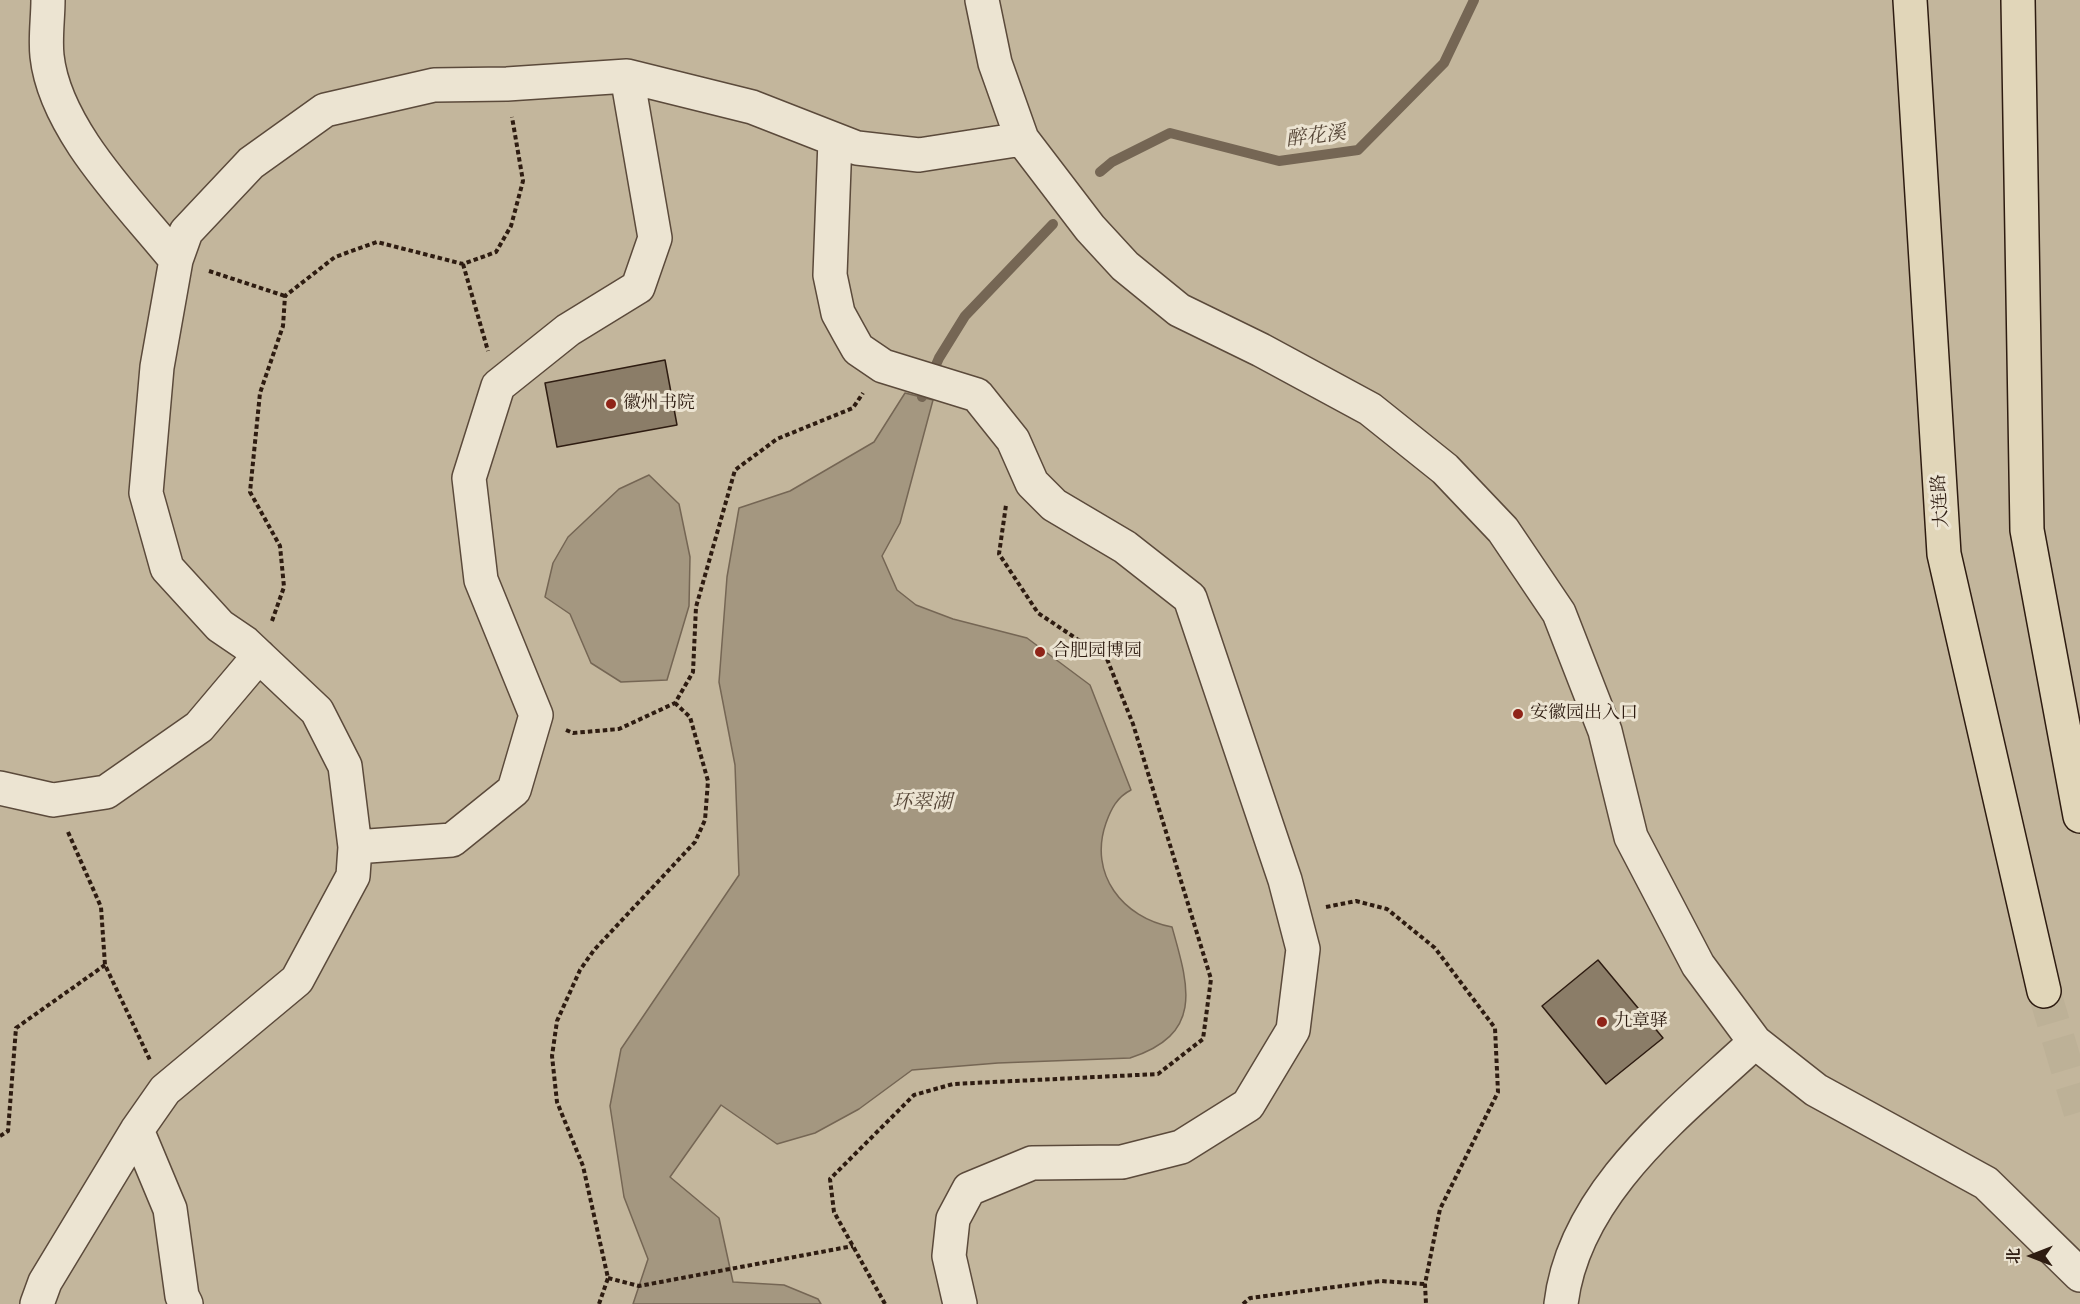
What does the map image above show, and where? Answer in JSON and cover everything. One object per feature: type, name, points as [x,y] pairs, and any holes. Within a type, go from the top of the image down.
[{"type":"main road","name":"大连路","points":[[1910,0],[1944,554],[2044,991]]},
{"type":"main road","points":[[2018,0],[2027,530],[2080,816]]},
{"type":"street","points":[[48,0],[47,56],[59,102],[93,156],[176,260]]},
{"type":"street","points":[[982,0],[995,63],[1022,139],[1090,228],[1125,266],[1179,310],[1262,350],[1370,409],[1445,469],[1503,530],[1559,613],[1605,731],[1632,837],[1698,965],[1755,1042],[1816,1090],[1986,1183],[2080,1275]]},
{"type":"street","points":[[37,1304],[45,1282],[137,1130],[165,1090],[297,980],[353,876],[355,847],[345,766],[316,711],[259,656],[220,626],[167,568],[146,493],[157,367],[176,260],[186,232],[251,164],[325,110],[434,85],[507,84],[627,76],[752,107],[857,148],[919,155],[1022,139]]},
{"type":"street","points":[[355,847],[452,840],[514,790],[536,715],[481,580],[469,478],[498,386],[568,330],[638,287],[655,238],[627,76]]},
{"type":"street","points":[[835,140],[830,275],[838,313],[858,348],[876,362],[976,396],[1013,440],[1032,483],[1054,505],[1125,547],[1190,598],[1236,729],[1303,949],[1293,1030],[1248,1105],[1181,1147],[1122,1162],[1032,1163],[969,1189],[953,1219],[949,1256],[960,1304]]},
{"type":"street","points":[[0,789],[53,800],[106,792],[199,727],[259,656]]},
{"type":"street","points":[[1561,1304],[1565,1281],[1588,1222],[1639,1150],[1755,1042]]},
{"type":"street","points":[[137,1130],[170,1209],[182,1296],[186,1304]]},
{"type":"path","points":[[259,656],[284,587],[280,546],[250,492],[260,393],[283,326],[285,296],[335,257],[377,242],[463,264],[496,252],[511,226],[523,181],[507,84]]},
{"type":"path","points":[[176,260],[285,296]]},
{"type":"path","points":[[463,264],[498,386]]},
{"type":"path","points":[[536,715],[573,733],[619,729],[675,703],[693,672],[696,607],[735,470],[777,439],[853,408],[876,362]]},
{"type":"path","points":[[885,1304],[834,1212],[830,1179],[914,1095],[953,1084],[1158,1074],[1203,1039],[1212,979],[1133,724],[1107,659],[1038,613],[999,554],[1006,504],[1032,483]]},
{"type":"path","points":[[599,1304],[608,1278],[583,1166],[557,1102],[552,1056],[557,1021],[580,970],[594,950],[695,843],[705,820],[708,781],[690,717],[675,703]]},
{"type":"path","points":[[53,800],[101,908],[105,965],[165,1090]]},
{"type":"path","points":[[1293,913],[1356,901],[1387,909],[1435,948],[1495,1028],[1498,1092],[1440,1209],[1425,1284],[1426,1304]]},
{"type":"path","points":[[0,1136],[8,1131],[16,1029],[105,965]]},
{"type":"path","points":[[608,1278],[639,1286],[853,1246]]},
{"type":"path","points":[[1243,1304],[1250,1298],[1382,1281],[1425,1284]]},
{"type":"shaded area","name":"合肥园博园","points":[[0,0],[2080,0],[2080,1304],[0,1304]]},
{"type":"water","name":"环翠湖","points":[[905,393],[933,400],[900,523],[882,556],[897,590],[916,605],[953,619],[1027,638],[1090,685],[1131,790],[1115,804],[1106,823],[1102,842],[1102,860],[1106,876],[1114,891],[1125,904],[1154,922],[1172,927],[1183,969],[1186,988],[1185,1006],[1180,1022],[1170,1036],[1154,1048],[1130,1058],[998,1063],[912,1070],[859,1109],[815,1133],[777,1144],[721,1105],[670,1177],[719,1218],[733,1282],[784,1285],[818,1299],[821,1304],[633,1304],[648,1259],[624,1197],[610,1106],[621,1049],[739,875],[735,765],[719,682],[727,577],[739,508],[790,491],[874,442]]},
{"type":"water","points":[[649,475],[679,504],[690,557],[689,606],[667,680],[621,682],[591,663],[570,614],[545,597],[553,563],[568,537],[619,489]]},
{"type":"building","name":"徽州书院","points":[[665,360],[677,425],[557,447],[545,383]]},
{"type":"building","name":"九章驿","points":[[1598,960],[1663,1038],[1606,1084],[1542,1006]]},
{"type":"waterway","name":"醉花溪","points":[[1100,172],[1112,162],[1170,133],[1279,161],[1358,150],[1444,63],[1474,0]]},
{"type":"waterway","points":[[922,397],[939,358],[965,316],[1053,224]]},
{"type":"tunnel","points":[[2044,991],[2080,1112]]},
{"type":"place","name":"徽州书院","points":[[611,404]]},
{"type":"place","name":"合肥园博园","points":[[1040,652]]},
{"type":"place","name":"安徽园出入口","points":[[1518,714]]},
{"type":"place","name":"九章驿","points":[[1602,1022]]}]
